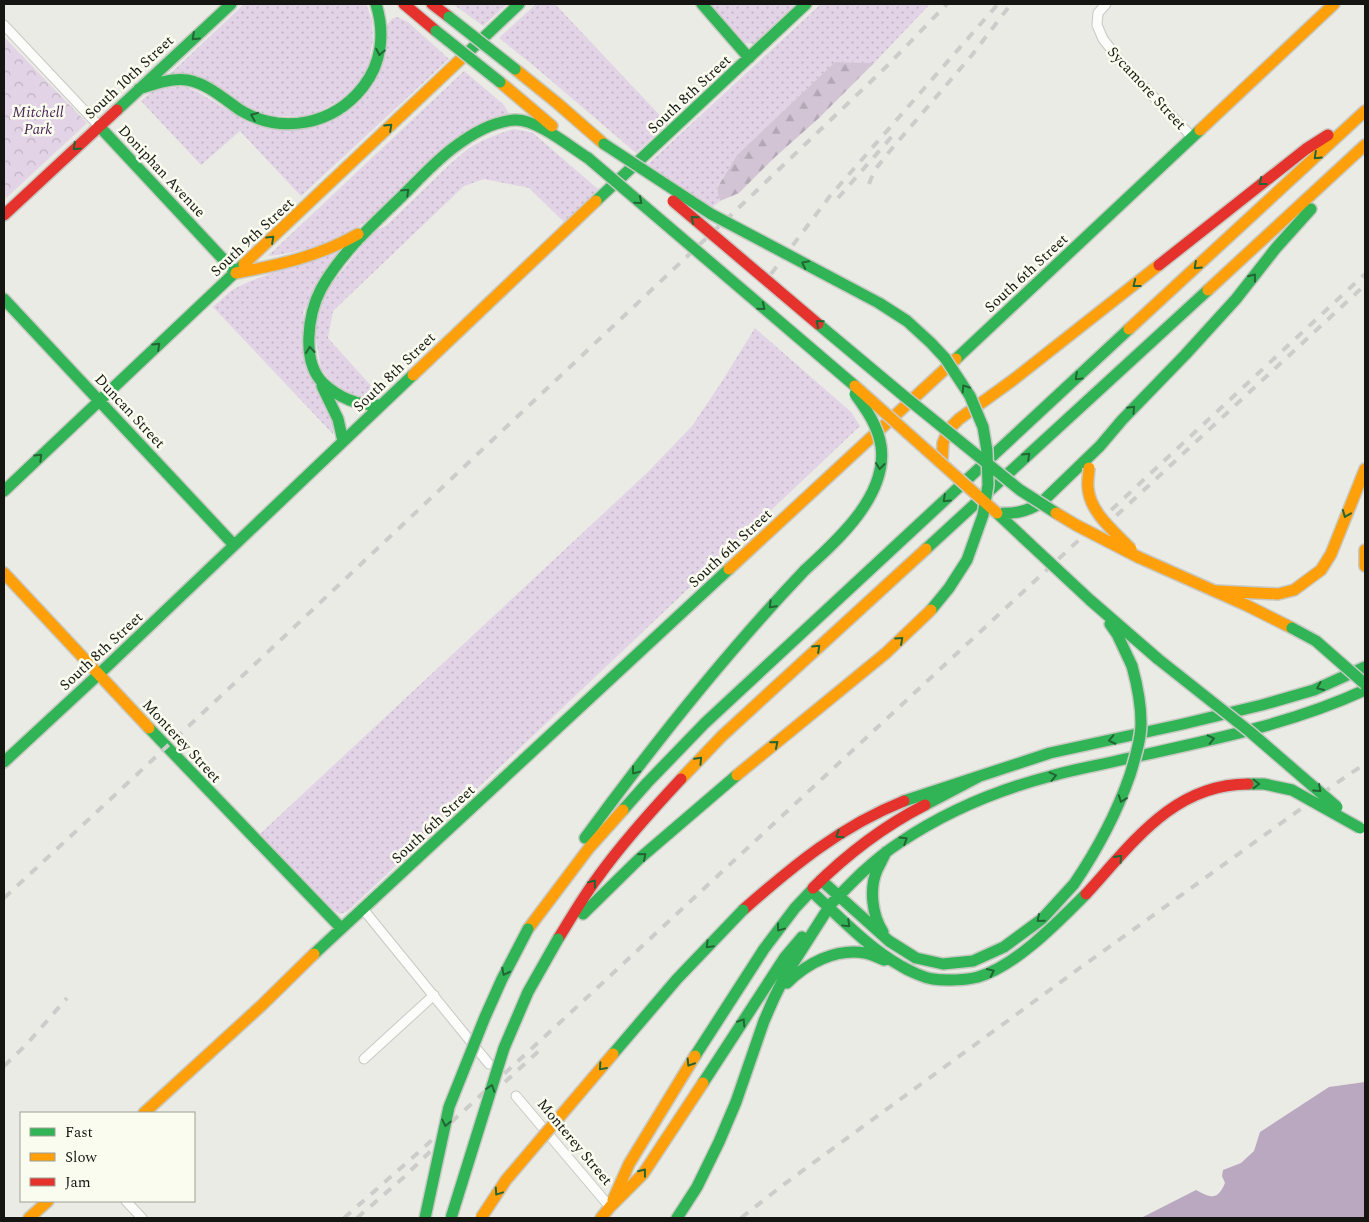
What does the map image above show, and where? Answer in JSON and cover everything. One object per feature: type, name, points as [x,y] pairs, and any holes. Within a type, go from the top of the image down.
[{"type":"main road","name":"South 10th Street","points":[[4,215],[231,4]]},
{"type":"main road","points":[[139,89],[168,80],[188,80],[200,84],[246,113],[265,121],[284,125],[297,125],[327,117],[354,100],[372,75],[378,60],[381,44],[381,26],[376,4]]},
{"type":"main road","points":[[404,4],[500,82],[843,375],[942,462],[1100,609],[1158,659],[1231,716],[1314,785],[1363,831]]},
{"type":"main road","points":[[432,4],[557,103],[856,355],[1020,490],[1076,525],[1138,557],[1216,591],[1316,641],[1365,684]]},
{"type":"main road","name":"South 9th Street","points":[[4,491],[519,4]]},
{"type":"main road","points":[[702,4],[749,58]]},
{"type":"main road","name":"South 8th Street","points":[[4,762],[806,4]]},
{"type":"main road","name":"South 6th Street","points":[[145,1112],[261,1006],[341,928],[997,321],[1334,4]]},
{"type":"main road","points":[[942,462],[943,443],[948,430],[959,419],[1013,380],[1306,148],[1363,113]]},
{"type":"main road","points":[[528,929],[589,848],[705,723],[1363,113]]},
{"type":"main road","points":[[344,441],[336,414],[311,361],[309,345],[308,328],[312,312],[320,290],[333,269],[371,226],[453,148],[467,138],[512,120],[523,120],[535,124],[588,158]]},
{"type":"main road","name":"Doniphan Avenue","points":[[98,126],[236,273]]},
{"type":"main road","points":[[558,939],[635,863],[737,775],[886,652],[926,616],[949,588],[967,560],[983,515],[988,485],[987,451],[983,427],[970,396],[945,358],[931,343],[906,321],[879,303],[711,214],[604,144]]},
{"type":"main road","points":[[997,513],[1020,514],[1029,510],[1085,466],[1122,420],[1236,299],[1276,248],[1364,147]]},
{"type":"main road","points":[[451,1218],[504,1048],[528,992],[581,900],[662,798],[722,736],[1364,147]]},
{"type":"main road","points":[[236,273],[295,260],[316,253],[341,244],[371,226]]},
{"type":"main road","name":"Duncan Street","points":[[4,299],[234,545]]},
{"type":"main road","points":[[425,1218],[450,1107],[484,1017],[540,906],[579,846],[690,701],[762,616],[805,570],[836,541],[861,511],[873,492],[881,468],[881,445],[875,425],[843,375]]},
{"type":"main road","points":[[318,378],[338,396],[350,402],[368,406],[381,405]]},
{"type":"main road","points":[[1085,466],[1088,489],[1101,516],[1138,557]]},
{"type":"main road","points":[[1216,591],[1278,594],[1294,590],[1321,570],[1331,554],[1365,469]]},
{"type":"main road","points":[[1365,550],[1365,566]]},
{"type":"main road","name":"Monterey Street","points":[[4,572],[192,774],[341,928]]},
{"type":"main road","points":[[821,880],[889,941],[916,958],[943,964],[973,961],[1004,947],[1042,919],[1074,884],[1092,859],[1121,803],[1138,750],[1141,723],[1140,699],[1132,666],[1117,634],[1100,609]]},
{"type":"main road","points":[[481,1218],[506,1180],[677,979],[743,910],[772,884],[805,858],[856,824],[893,805],[1050,753],[1262,705],[1314,690],[1365,668]]},
{"type":"main road","points":[[601,1218],[643,1174],[785,958],[861,872],[901,841],[951,813],[986,797],[1026,783],[1262,727],[1304,715],[1365,690]]},
{"type":"main road","points":[[610,1207],[629,1164],[700,1048],[764,949],[795,908],[821,880],[865,843],[911,812],[980,776]]},
{"type":"main road","points":[[774,998],[797,972],[818,959],[842,953],[866,953],[932,979],[951,980],[978,977],[1003,966],[1052,928],[1146,828],[1165,812],[1189,797],[1214,789],[1241,784],[1264,784],[1292,790],[1363,831]]},
{"type":"main road","points":[[886,852],[876,872],[872,896],[876,922],[889,941]]},
{"type":"main road","points":[[811,890],[866,942],[902,967]]},
{"type":"main road","points":[[677,1218],[697,1187],[736,1102],[774,998],[785,976],[829,907]]},
{"type":"main road","points":[[29,1218],[47,1202]]},
{"type":"street","name":"Sycamore Street","points":[[1106,4],[1098,14],[1097,24],[1100,34],[1124,66],[1192,137]]},
{"type":"street","name":"Doniphan Avenue","points":[[4,25],[98,126]]},
{"type":"street","points":[[363,908],[489,1064]]},
{"type":"street","points":[[364,1059],[434,995]]},
{"type":"street","name":"Monterey Street","points":[[516,1096],[610,1207]]},
{"type":"street","points":[[127,1202],[142,1218]]},
{"type":"green space","points":[[244,4],[366,4],[372,20],[373,40],[369,60],[359,81],[346,97],[311,116],[267,116],[168,76]]},
{"type":"green space","points":[[453,4],[507,4],[483,26]]},
{"type":"green space","points":[[536,4],[555,4],[668,124],[636,153],[499,38]]},
{"type":"green space","points":[[710,4],[797,4],[754,44],[745,43]]},
{"type":"green space","points":[[821,4],[930,4],[874,63],[835,62],[737,155],[717,187],[720,201],[707,211],[648,164]]},
{"type":"green space","points":[[397,17],[408,22],[449,59],[301,196],[240,131],[201,165],[141,101],[154,90],[184,86],[198,92],[248,122],[339,117],[386,26],[392,19]]},
{"type":"green space","name":"Mitchell Park","points":[[4,37],[87,123],[4,200]]},
{"type":"green space","points":[[835,62],[874,63],[739,193],[720,201],[717,188],[737,155]]},
{"type":"green space","points":[[464,71],[503,104],[510,115],[350,233],[310,248],[268,256]]},
{"type":"green space","points":[[514,129],[533,133],[599,190],[564,222],[529,188],[484,179],[464,186],[333,311],[328,338],[373,388],[372,394],[365,397],[340,391],[321,369],[314,328],[326,291],[373,232],[386,226],[450,164],[469,148]]},
{"type":"green space","points":[[344,249],[303,312],[333,425],[333,434],[213,307],[232,290],[248,282]]},
{"type":"green space","points":[[755,328],[851,412],[860,426],[348,911],[340,914],[332,909],[260,834],[648,472],[692,426]]},
{"type":"shaded area","points":[[1365,1082],[1365,1218],[1141,1218],[1196,1190],[1209,1196],[1216,1195],[1225,1183],[1222,1176],[1223,1170],[1241,1163],[1254,1151],[1260,1132],[1329,1087]]},
{"type":"railway","points":[[4,898],[750,197],[886,67],[947,4]]},
{"type":"railway","points":[[771,274],[830,196],[998,4]]},
{"type":"railway","points":[[869,184],[874,171],[972,55],[1011,4]]},
{"type":"railway","points":[[838,198],[894,134]]},
{"type":"railway","points":[[344,1218],[554,1028],[1365,274]]},
{"type":"railway","points":[[1090,540],[1365,285]]},
{"type":"railway","points":[[741,1218],[783,1185],[1073,973],[1365,764]]},
{"type":"railway","points":[[4,1066],[26,1045],[67,998]]},
{"type":"railway","points":[[505,1082],[542,1048]]},
{"type":"railway","points":[[357,1218],[403,1178],[439,1143]]},
{"type":"traffic: fast","points":[[117,110],[231,4]]},
{"type":"traffic: fast","points":[[139,89],[157,83],[187,80],[201,84],[240,110],[256,118],[289,124],[322,118],[351,100],[363,87],[374,68],[378,58],[381,37],[376,4]]},
{"type":"traffic: fast","points":[[463,57],[519,4]]},
{"type":"traffic: fast","points":[[702,4],[749,58]]},
{"type":"traffic: fast","points":[[596,201],[806,4]]},
{"type":"traffic: fast","points":[[449,17],[515,69]]},
{"type":"traffic: fast","points":[[436,31],[500,82]]},
{"type":"traffic: fast","points":[[381,405],[357,403],[336,393],[323,383],[316,374],[312,363],[309,337],[316,299],[328,277],[345,254],[438,161],[467,138],[490,126],[507,121],[524,121],[543,128],[588,158]]},
{"type":"traffic: fast","points":[[99,126],[236,273]]},
{"type":"traffic: fast","points":[[956,359],[1200,130]]},
{"type":"traffic: fast","points":[[604,144],[711,214],[879,303],[907,321],[945,358],[970,396],[983,427],[987,451],[988,485],[983,515],[967,560],[949,588],[931,610]]},
{"type":"traffic: fast","points":[[588,158],[855,386]]},
{"type":"traffic: fast","points":[[997,513],[1020,512],[1041,503],[1100,446],[1122,420],[1236,299],[1276,248],[1311,209]]},
{"type":"traffic: fast","points":[[4,491],[244,264]]},
{"type":"traffic: fast","points":[[926,549],[1208,290]]},
{"type":"traffic: fast","points":[[4,299],[234,545]]},
{"type":"traffic: fast","points":[[818,324],[1020,490],[1056,513]]},
{"type":"traffic: fast","points":[[623,810],[705,723],[1129,329]]},
{"type":"traffic: fast","points":[[4,762],[413,375]]},
{"type":"traffic: fast","points":[[322,386],[338,419],[343,441]]},
{"type":"traffic: fast","points":[[805,570],[845,531],[869,499],[877,482],[881,464],[881,446],[871,418],[855,394]]},
{"type":"traffic: fast","points":[[997,513],[1030,544]]},
{"type":"traffic: fast","points":[[1030,544],[1090,600]]},
{"type":"traffic: fast","points":[[314,954],[729,569]]},
{"type":"traffic: fast","points":[[585,838],[690,701],[746,634],[805,570]]},
{"type":"traffic: fast","points":[[1090,600],[1158,659]]},
{"type":"traffic: fast","points":[[1110,624],[1117,634],[1132,666]]},
{"type":"traffic: fast","points":[[1292,628],[1316,641],[1365,684]]},
{"type":"traffic: fast","points":[[1158,659],[1249,731],[1337,807]]},
{"type":"traffic: fast","points":[[1074,884],[1112,818],[1125,790],[1136,756],[1141,716],[1132,666]]},
{"type":"traffic: fast","points":[[925,805],[980,776],[1050,753],[1262,705],[1314,690],[1365,667]]},
{"type":"traffic: fast","points":[[831,904],[872,864],[899,843],[935,821],[991,795],[1060,774],[1247,731],[1307,713],[1365,690]]},
{"type":"traffic: fast","points":[[149,728],[341,928]]},
{"type":"traffic: fast","points":[[583,914],[639,859],[737,775]]},
{"type":"traffic: fast","points":[[904,801],[980,776]]},
{"type":"traffic: fast","points":[[1248,784],[1264,784],[1292,790],[1360,828]]},
{"type":"traffic: fast","points":[[883,932],[876,918],[872,893],[877,870],[886,852]]},
{"type":"traffic: fast","points":[[821,880],[889,941],[916,958],[943,964],[973,961],[1004,947],[1042,919],[1074,884]]},
{"type":"traffic: fast","points":[[695,1056],[764,949],[795,908],[811,891]]},
{"type":"traffic: fast","points":[[811,891],[865,941],[904,968],[921,976],[950,980],[978,977],[1007,963],[1036,941],[1086,894]]},
{"type":"traffic: fast","points":[[677,1218],[697,1187],[719,1142],[736,1102],[774,998],[785,976],[829,907]]},
{"type":"traffic: fast","points":[[613,1054],[677,979],[743,910]]},
{"type":"traffic: fast","points":[[425,1218],[449,1107],[485,1017],[528,929]]},
{"type":"traffic: fast","points":[[703,1083],[785,957],[802,937]]},
{"type":"traffic: fast","points":[[451,1218],[504,1048],[528,992],[558,939]]},
{"type":"traffic: fast","points":[[787,983],[813,963],[833,955],[854,952],[865,953],[884,960]]},
{"type":"traffic: slow","points":[[1200,130],[1334,4]]},
{"type":"traffic: slow","points":[[244,264],[463,57]]},
{"type":"traffic: slow","points":[[515,69],[604,144]]},
{"type":"traffic: slow","points":[[500,82],[552,126]]},
{"type":"traffic: slow","points":[[1129,329],[1365,111]]},
{"type":"traffic: slow","points":[[1208,290],[1365,145]]},
{"type":"traffic: slow","points":[[413,375],[596,201]]},
{"type":"traffic: slow","points":[[236,273],[299,259],[344,242],[358,234]]},
{"type":"traffic: slow","points":[[942,462],[943,443],[948,430],[959,419],[1013,380],[1159,265]]},
{"type":"traffic: slow","points":[[729,569],[956,359]]},
{"type":"traffic: slow","points":[[855,386],[997,513]]},
{"type":"traffic: slow","points":[[1089,468],[1088,488],[1093,506],[1104,522],[1131,549]]},
{"type":"traffic: slow","points":[[1216,591],[1278,594],[1294,590],[1321,570],[1331,554],[1365,469]]},
{"type":"traffic: slow","points":[[1056,513],[1138,557]]},
{"type":"traffic: slow","points":[[681,779],[722,736],[926,549]]},
{"type":"traffic: slow","points":[[1365,550],[1365,566]]},
{"type":"traffic: slow","points":[[1138,557],[1246,605],[1292,628]]},
{"type":"traffic: slow","points":[[4,573],[149,728]]},
{"type":"traffic: slow","points":[[737,775],[886,653],[931,610]]},
{"type":"traffic: slow","points":[[528,929],[589,848],[623,810]]},
{"type":"traffic: slow","points":[[145,1112],[261,1006],[314,954]]},
{"type":"traffic: slow","points":[[481,1218],[506,1180],[613,1054]]},
{"type":"traffic: slow","points":[[613,1200],[629,1164],[695,1056]]},
{"type":"traffic: slow","points":[[601,1218],[643,1174],[703,1083]]},
{"type":"traffic: slow","points":[[29,1218],[47,1202]]},
{"type":"traffic: jam","points":[[404,4],[436,31]]},
{"type":"traffic: jam","points":[[432,4],[449,17]]},
{"type":"traffic: jam","points":[[4,215],[117,110]]},
{"type":"traffic: jam","points":[[1159,265],[1306,149],[1328,135]]},
{"type":"traffic: jam","points":[[673,201],[818,324]]},
{"type":"traffic: jam","points":[[558,939],[587,892],[608,864],[638,826],[681,779]]},
{"type":"traffic: jam","points":[[1086,894],[1138,837],[1156,820],[1176,806],[1198,794],[1221,787],[1248,784]]},
{"type":"traffic: jam","points":[[743,910],[819,848],[859,822],[904,801]]},
{"type":"traffic: jam","points":[[813,888],[838,864],[866,842],[895,822],[925,805]]}]
